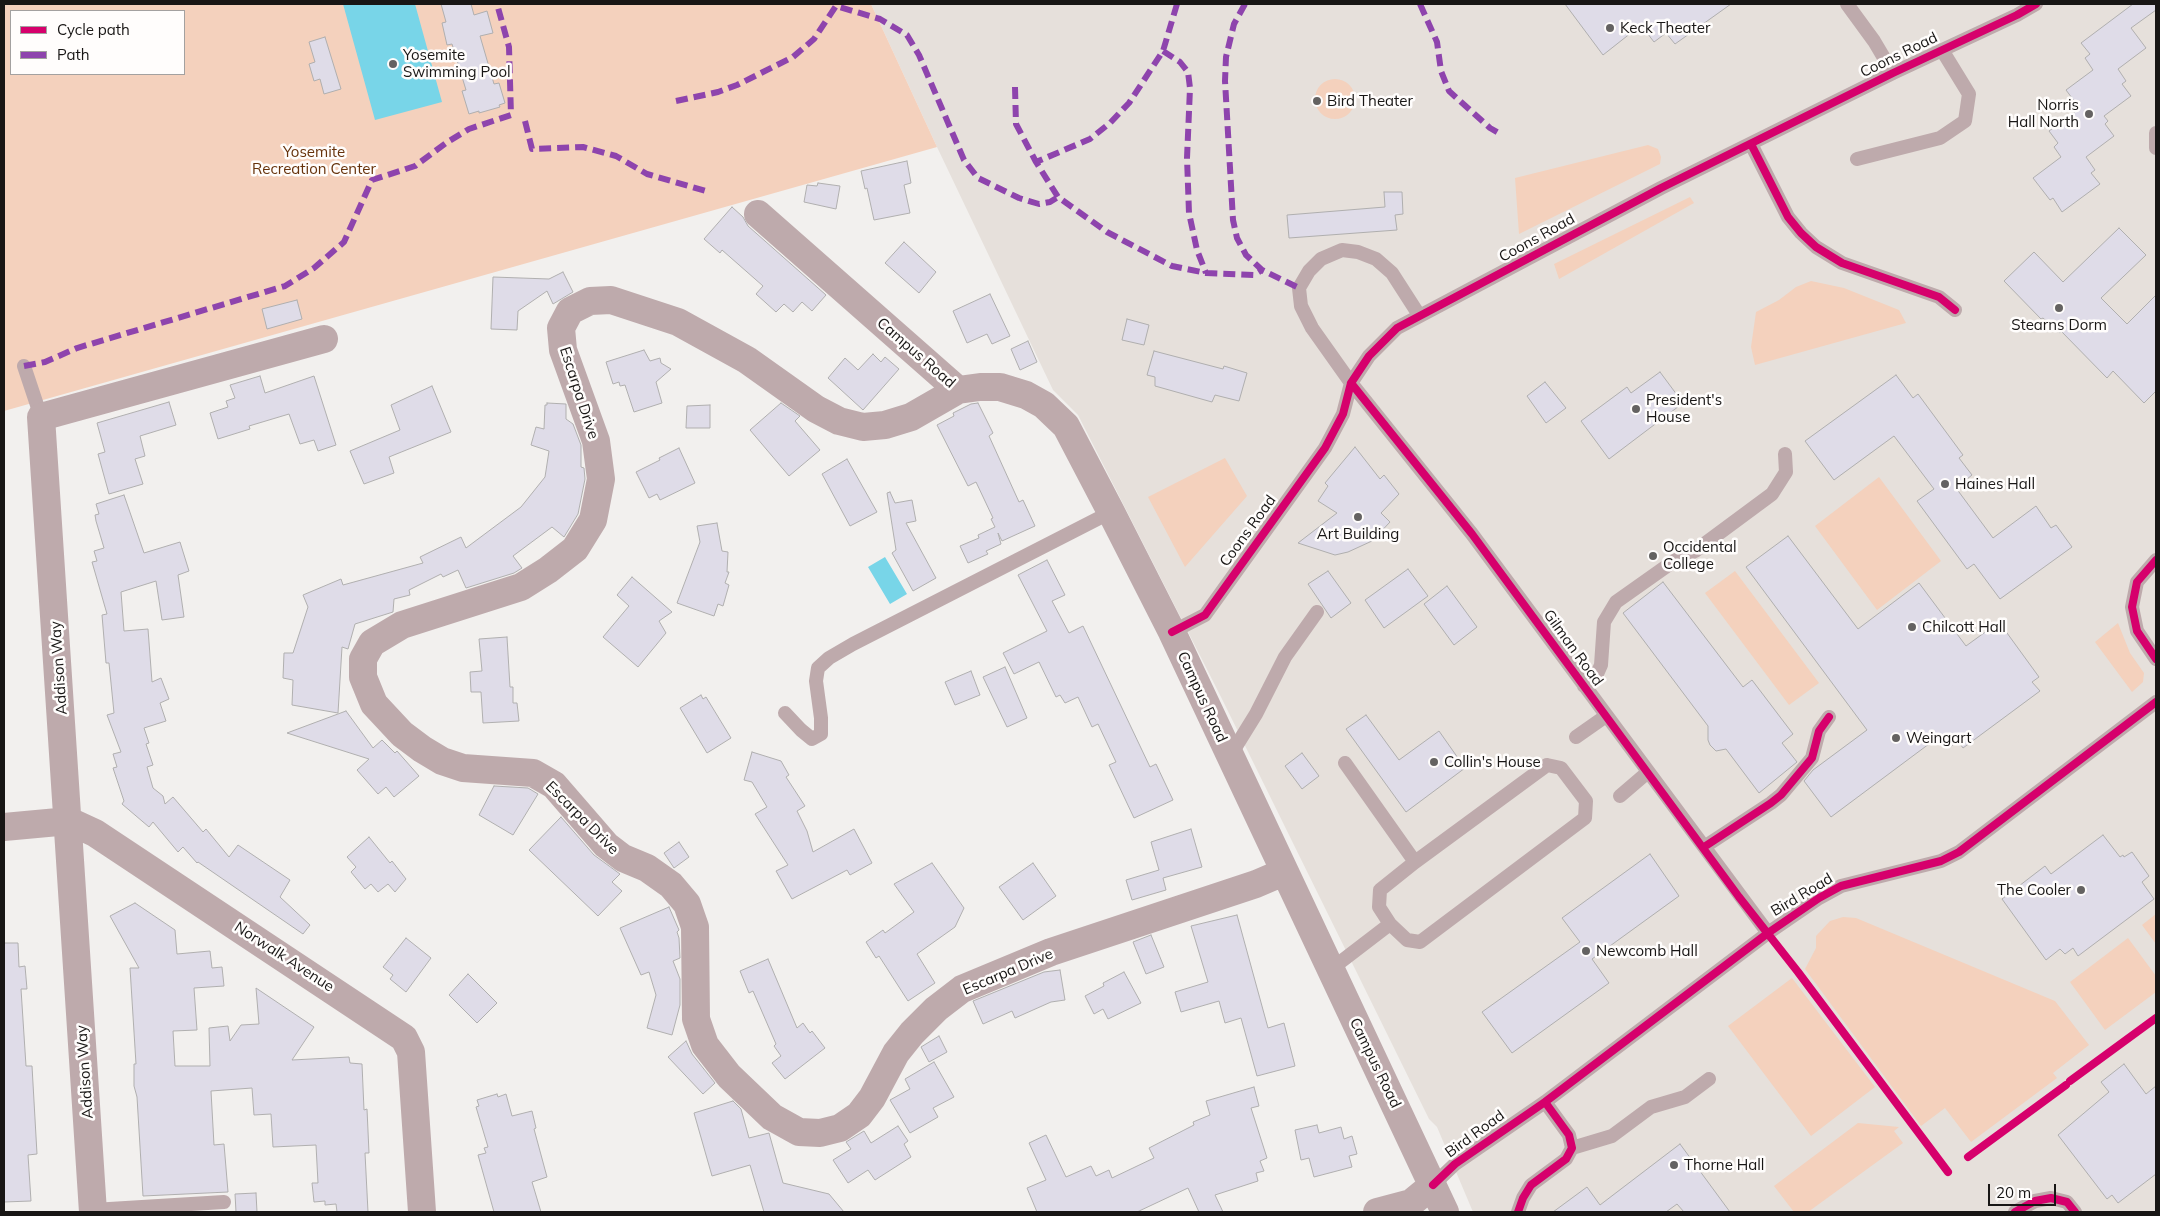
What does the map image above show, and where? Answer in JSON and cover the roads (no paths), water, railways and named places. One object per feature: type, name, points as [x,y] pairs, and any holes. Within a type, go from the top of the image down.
[{"type":"street","name":"Campus Road","points":[[758,214],[958,390],[1000,387],[1026,395],[1044,405],[1066,426],[1172,632],[1445,1212]]},
{"type":"street","name":"Escarpa Drive","points":[[958,390],[911,417],[885,425],[863,427],[838,421],[816,409],[747,360],[678,322],[611,300],[590,301],[570,311],[561,328],[563,350],[596,441],[601,479],[593,520],[575,550],[521,587],[402,625],[372,643],[363,659],[363,677],[374,704],[402,734],[442,761],[463,768],[533,773],[554,786],[606,845],[623,858],[647,868],[671,885],[687,904],[695,927],[696,1019],[705,1045],[729,1076],[772,1117],[799,1132],[820,1133],[840,1128],[860,1115],[872,1098],[896,1053],[912,1033],[936,1009],[962,989],[1051,952],[1256,884],[1284,872]]},
{"type":"street","points":[[41,417],[324,339]]},
{"type":"street","name":"Addison Way","points":[[41,417],[69,821],[93,1211]]},
{"type":"street","points":[[4,827],[69,821]]},
{"type":"street","name":"Norwalk Avenue","points":[[69,821],[95,833],[404,1038],[411,1052],[422,1212]]},
{"type":"street","points":[[1377,1212],[1410,1203],[1433,1185]]},
{"type":"lane","points":[[1847,4],[1874,41],[1893,72]]},
{"type":"lane","name":"Coons Road","points":[[1172,632],[1205,615],[1325,448],[1343,414],[1351,383],[1369,356],[1397,328],[1581,229],[1893,72],[2017,15],[2036,4]]},
{"type":"lane","points":[[1856,159],[1940,138],[1965,121],[1969,94],[1942,50]]},
{"type":"lane","points":[[2156,132],[2156,148]]},
{"type":"lane","points":[[1751,144],[1788,217],[1816,247],[1842,263],[1939,297],[1955,310]]},
{"type":"lane","name":"Gilman Road","points":[[1419,315],[1392,273],[1376,259],[1358,252],[1342,250],[1321,259],[1309,271],[1299,288],[1301,306],[1312,328],[1351,383],[1440,492],[1768,933]]},
{"type":"lane","points":[[24,366],[41,417]]},
{"type":"lane","points":[[1584,686],[1597,674],[1601,666],[1604,622],[1616,602],[1674,561],[1695,551],[1772,494],[1786,472],[1785,454]]},
{"type":"lane","points":[[785,713],[812,739],[821,734],[821,718],[816,681],[818,668],[829,658],[1111,512]]},
{"type":"lane","points":[[2154,650],[2137,631],[2132,607],[2137,582],[2156,560]]},
{"type":"lane","points":[[1230,756],[1256,714],[1285,657],[1317,612]]},
{"type":"lane","name":"Bird Road","points":[[1433,1185],[1455,1164],[1545,1102],[1768,933],[1819,898],[1841,886],[1941,861],[1960,852],[2156,702]]},
{"type":"lane","points":[[1576,737],[1606,716]]},
{"type":"lane","points":[[1704,847],[1771,804],[1781,795],[1812,758],[1819,731],[1829,717]]},
{"type":"lane","points":[[1345,763],[1415,862]]},
{"type":"lane","points":[[1547,766],[1562,768],[1586,801],[1585,818],[1420,942],[1406,940],[1390,924],[1379,907],[1380,890],[1415,862],[1547,766]]},
{"type":"lane","points":[[1620,796],[1648,772]]},
{"type":"lane","points":[[1330,970],[1390,924]]},
{"type":"lane","points":[[1572,1148],[1612,1136],[1651,1107],[1685,1097],[1709,1079]]},
{"type":"lane","points":[[1518,1212],[1523,1198],[1531,1185],[1566,1160],[1572,1148],[1569,1135],[1545,1102]]},
{"type":"lane","points":[[2014,1212],[2035,1202],[2051,1198],[2067,1202],[2075,1212]]},
{"type":"lane","points":[[93,1211],[224,1202]]},
{"type":"water","points":[[343,4],[415,4],[442,102],[375,120]]},
{"type":"water","points":[[885,557],[907,594],[890,604],[868,567]]},
{"type":"place","name":"Keck Theater","points":[[1610,28]]},
{"type":"place","name":"Yosemite Swimming Pool","points":[[393,64]]},
{"type":"place","name":"Bird Theater","points":[[1317,101]]},
{"type":"place","name":"Norris Hall North","points":[[2089,114]]},
{"type":"place","name":"Stearns Dorm","points":[[2059,308]]},
{"type":"place","name":"President's House","points":[[1636,409]]},
{"type":"place","name":"Haines Hall","points":[[1945,484]]},
{"type":"place","name":"Art Building","points":[[1358,517]]},
{"type":"place","name":"Occidental College","points":[[1653,556]]},
{"type":"place","name":"Chilcott Hall","points":[[1912,627]]},
{"type":"place","name":"Weingart","points":[[1896,738]]},
{"type":"place","name":"Collin's House","points":[[1434,762]]},
{"type":"place","name":"The Cooler","points":[[2081,890]]},
{"type":"place","name":"Newcomb Hall","points":[[1586,951]]},
{"type":"place","name":"Thorne Hall","points":[[1674,1165]]},
{"type":"park label","name":"Yosemite Recreation Center","points":[[314,160]]}]
